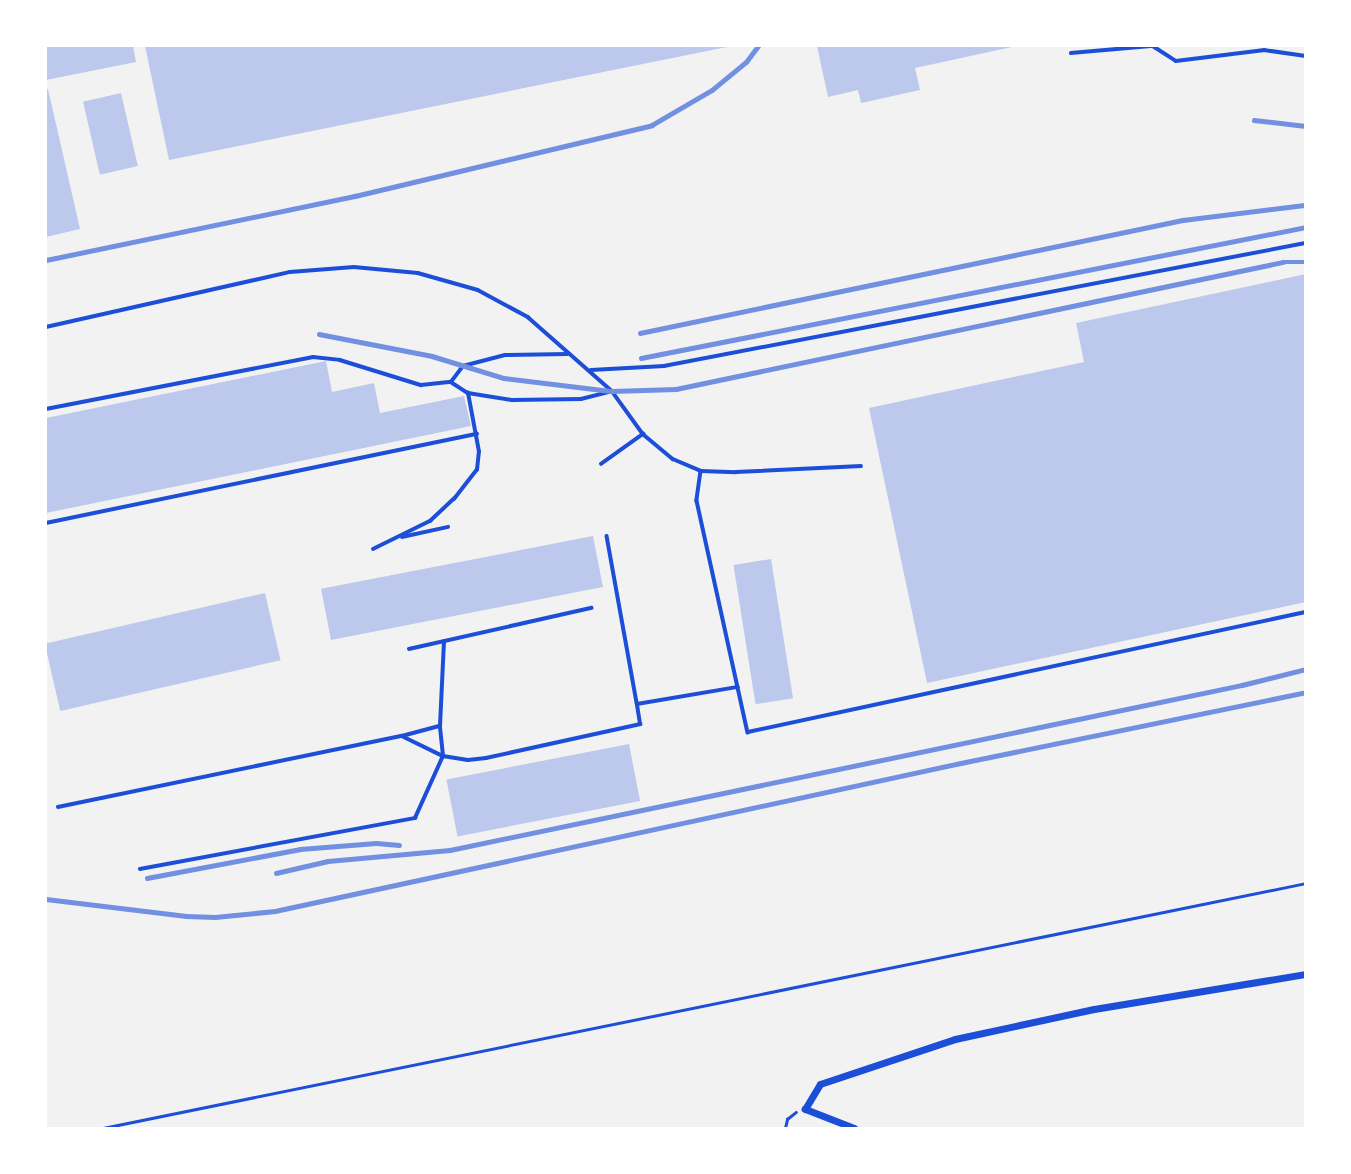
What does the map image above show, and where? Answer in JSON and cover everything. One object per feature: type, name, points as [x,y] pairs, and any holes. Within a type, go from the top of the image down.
[{"type":"street","points":[[854,1129],[805,1109],[820,1084],[955,1040],[1094,1009],[1306,974]]},
{"type":"lane","points":[[1071,52],[1152,46],[1176,61],[1264,50],[1306,56]]},
{"type":"lane","points":[[589,370],[664,366],[1306,243]]},
{"type":"lane","points":[[46,327],[290,272],[354,267],[418,273],[478,290],[528,317],[612,391],[643,434],[673,458],[701,471],[861,466]]},
{"type":"lane","points":[[451,382],[463,366],[505,355],[568,354]]},
{"type":"lane","points":[[46,410],[313,358],[340,360],[421,385],[451,382],[468,393],[512,400],[581,399],[612,391]]},
{"type":"lane","points":[[373,549],[430,521],[477,470],[479,452],[468,393]]},
{"type":"lane","points":[[601,464],[643,434]]},
{"type":"lane","points":[[46,523],[477,435]]},
{"type":"lane","points":[[701,471],[697,501],[748,732],[1306,612]]},
{"type":"lane","points":[[396,538],[448,527]]},
{"type":"lane","points":[[402,736],[443,756],[468,760],[640,724],[607,536]]},
{"type":"lane","points":[[409,649],[592,608]]},
{"type":"lane","points":[[140,869],[415,818],[443,756],[440,726],[444,642]]},
{"type":"lane","points":[[637,704],[738,687]]},
{"type":"lane","points":[[58,807],[440,726]]},
{"type":"path","points":[[103,1129],[1306,883]]},
{"type":"path","points":[[785,1129],[793,1113],[805,1109]]},
{"type":"building","points":[[46,46],[133,46],[136,62],[46,80]]},
{"type":"building","points":[[145,46],[727,46],[727,47],[169,160]]},
{"type":"building","points":[[817,46],[1012,47],[915,68],[920,90],[861,103],[858,90],[828,97]]},
{"type":"building","points":[[48,89],[80,229],[46,237],[46,90]]},
{"type":"building","points":[[121,93],[138,166],[100,175],[83,102]]},
{"type":"building","points":[[1306,274],[1306,602],[927,683],[869,408],[1084,362],[1076,323]]},
{"type":"building","points":[[326,361],[332,392],[374,383],[380,413],[464,396],[471,426],[46,513],[46,418]]},
{"type":"building","points":[[593,536],[603,587],[331,640],[321,589]]},
{"type":"building","points":[[771,559],[793,698],[756,704],[733,565]]},
{"type":"building","points":[[265,593],[281,660],[60,711],[46,644]]},
{"type":"building","points":[[629,744],[640,801],[457,836],[446,779]]},
{"type":"railway","points":[[46,260],[355,196],[652,125],[712,90],[746,62],[758,46]]},
{"type":"railway","points":[[1254,120],[1306,126]]},
{"type":"railway","points":[[640,333],[1183,220],[1306,205]]},
{"type":"railway","points":[[641,358],[1306,227]]},
{"type":"railway","points":[[319,334],[432,356],[504,378],[612,391],[676,389],[1283,262],[1306,262]]},
{"type":"railway","points":[[276,873],[328,861],[450,850],[1242,685],[1306,669]]},
{"type":"railway","points":[[46,899],[186,916],[215,917],[275,911],[956,764],[1306,692]]},
{"type":"railway","points":[[147,878],[300,849],[376,843],[399,845]]}]
